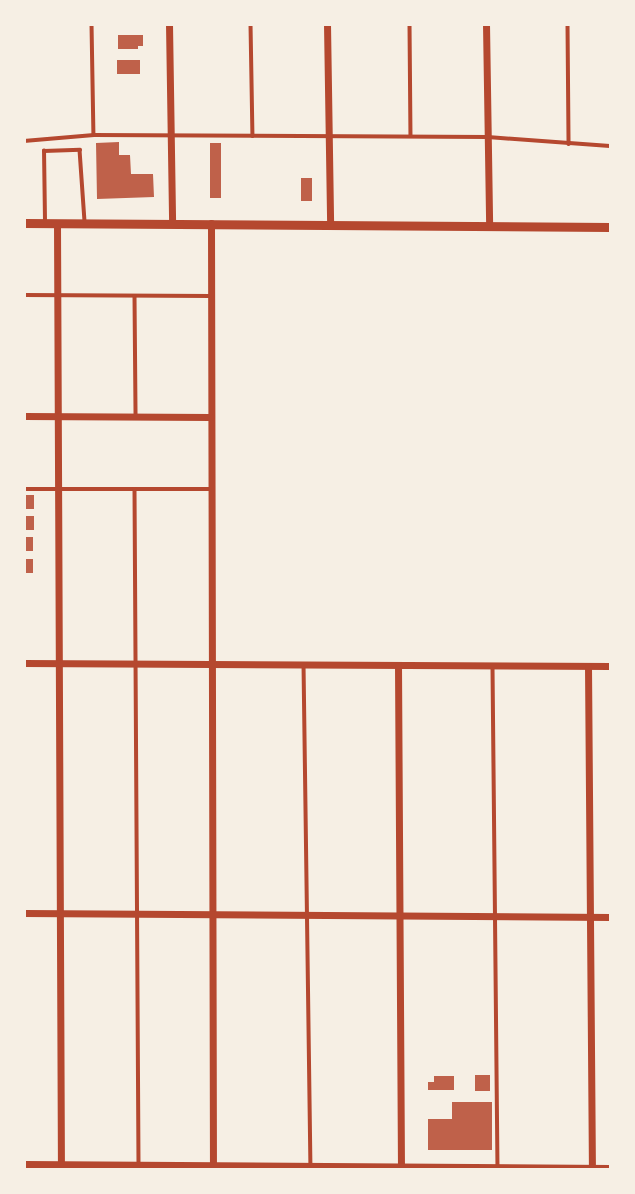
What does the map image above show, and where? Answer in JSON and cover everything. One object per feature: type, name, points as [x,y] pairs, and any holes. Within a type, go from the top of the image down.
[{"type":"street","points":[[169,24],[172,223]]},
{"type":"street","points":[[327,24],[330,224]]},
{"type":"street","points":[[486,24],[489,225]]},
{"type":"street","points":[[24,223],[611,227]]},
{"type":"street","points":[[211,223],[213,1167]]},
{"type":"street","points":[[57,224],[61,1167]]},
{"type":"street","points":[[24,416],[211,417]]},
{"type":"street","points":[[24,663],[611,666]]},
{"type":"street","points":[[398,665],[401,1168]]},
{"type":"street","points":[[588,666],[592,1169]]},
{"type":"street","points":[[24,914],[611,917]]},
{"type":"street","points":[[24,1164],[61,1167],[611,1168]]},
{"type":"lane","points":[[92,24],[94,135]]},
{"type":"lane","points":[[251,24],[253,136]]},
{"type":"lane","points":[[410,24],[411,136]]},
{"type":"lane","points":[[568,24],[569,144]]},
{"type":"lane","points":[[24,141],[94,135],[411,136],[488,137],[611,146]]},
{"type":"lane","points":[[45,223],[44,151],[80,150],[85,223]]},
{"type":"lane","points":[[24,295],[211,296]]},
{"type":"lane","points":[[135,296],[136,417]]},
{"type":"lane","points":[[24,489],[211,489]]},
{"type":"lane","points":[[135,489],[139,1167]]},
{"type":"lane","points":[[304,664],[311,1168]]},
{"type":"lane","points":[[492,665],[498,1168]]},
{"type":"building","points":[[118,35],[143,35],[143,46],[138,46],[138,49],[118,49]]},
{"type":"building","points":[[117,60],[140,60],[140,74],[117,74]]},
{"type":"building","points":[[119,142],[119,155],[130,155],[131,174],[153,174],[154,197],[97,199],[96,143]]},
{"type":"building","points":[[210,143],[221,143],[221,198],[210,198]]},
{"type":"building","points":[[301,178],[312,178],[312,201],[301,201]]},
{"type":"building","points":[[24,495],[34,495],[34,509],[24,509]]},
{"type":"building","points":[[24,516],[34,516],[34,530],[24,530]]},
{"type":"building","points":[[24,537],[33,537],[33,551],[24,551]]},
{"type":"building","points":[[24,559],[33,559],[33,573],[24,573]]},
{"type":"building","points":[[475,1075],[490,1075],[490,1091],[475,1091]]},
{"type":"building","points":[[434,1076],[454,1076],[454,1090],[428,1090],[428,1082],[434,1082]]},
{"type":"building","points":[[452,1102],[492,1102],[492,1150],[428,1150],[428,1119],[452,1119]]}]
